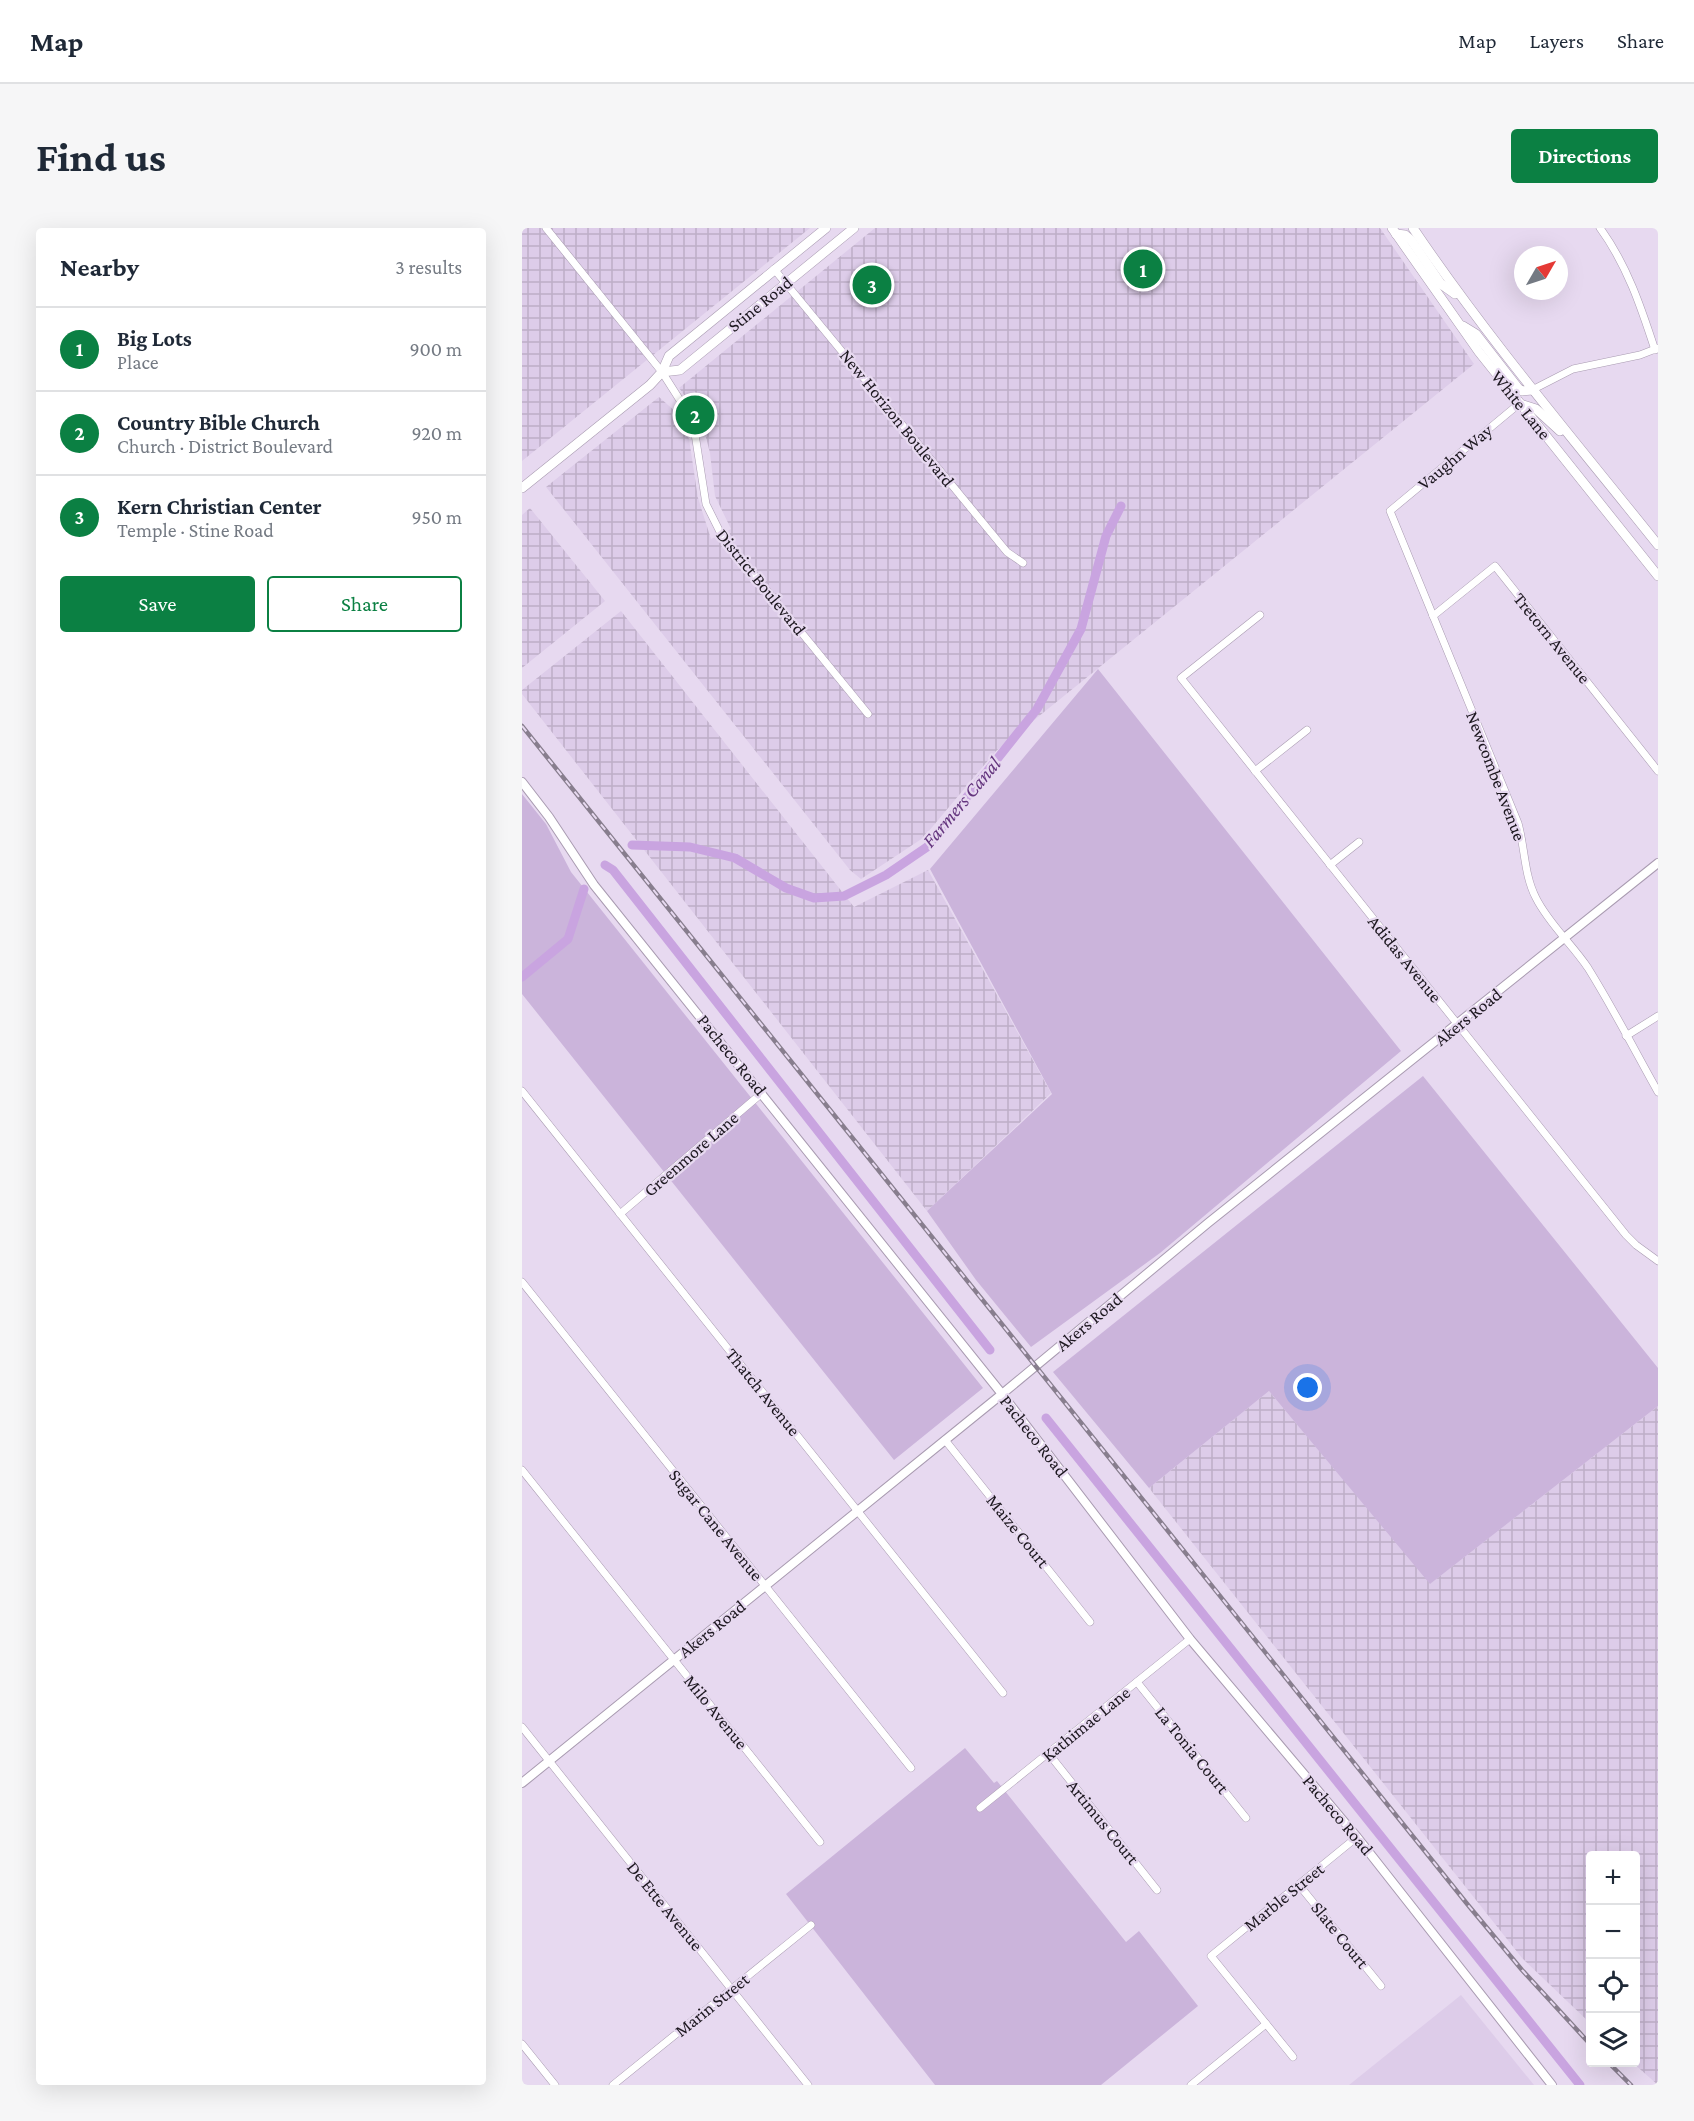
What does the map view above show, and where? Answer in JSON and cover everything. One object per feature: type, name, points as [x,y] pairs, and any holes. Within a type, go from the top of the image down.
[{"type":"main road","name":"Stine Road","points":[[522,488],[650,385],[662,372],[669,356],[826,228]]},
{"type":"main road","name":"Stine Road","points":[[662,372],[680,370],[854,228]]},
{"type":"main road","name":"White Lane","points":[[1413,228],[1462,298],[1532,390],[1658,545]]},
{"type":"main road","name":"White Lane","points":[[1394,231],[1458,324],[1658,576]]},
{"type":"main road","points":[[1394,231],[1405,235],[1441,284],[1462,298]]},
{"type":"main road","points":[[1458,324],[1476,334],[1518,388],[1522,391],[1532,390]]},
{"type":"main road","points":[[1520,403],[1536,409],[1582,450]]},
{"type":"street","name":"District Boulevard","points":[[546,228],[662,372],[691,422],[699,459],[702,488],[713,520],[721,534],[868,714]]},
{"type":"street","points":[[1532,390],[1580,367],[1656,349],[1620,259],[1600,228]]},
{"type":"street","name":"New Horizon Boulevard","points":[[774,269],[1007,552],[1023,563]]},
{"type":"street","name":"Vaughn Way","points":[[1390,511],[1520,403]]},
{"type":"street","name":"Newcombe Avenue","points":[[1390,511],[1518,823],[1530,884],[1544,912],[1588,968],[1658,1092]]},
{"type":"street","name":"Tretorn Avenue","points":[[1433,616],[1495,566],[1658,771]]},
{"type":"street","name":"Adidas Avenue","points":[[1260,615],[1181,678],[1626,1235],[1635,1245],[1658,1261]]},
{"type":"street","points":[[1255,771],[1307,730]]},
{"type":"street","name":"Pacheco Road","points":[[522,782],[549,817],[594,885],[1002,1394],[1190,1639],[1357,1837],[1552,2085]]},
{"type":"street","points":[[1330,865],[1359,842]]},
{"type":"street","name":"Akers Road","points":[[522,1783],[1209,1223],[1658,863]]},
{"type":"street","points":[[1626,1036],[1658,1016]]},
{"type":"street","name":"Thatch Avenue","points":[[522,1091],[1003,1693]]},
{"type":"street","name":"Greenmore Lane","points":[[620,1214],[762,1093]]},
{"type":"street","name":"Sugar Cane Avenue","points":[[522,1282],[911,1768]]},
{"type":"street","name":"Maize Court","points":[[945,1440],[1090,1622]]},
{"type":"street","name":"Milo Avenue","points":[[522,1470],[820,1842]]},
{"type":"street","name":"Kathimae Lane","points":[[980,1808],[1190,1639]]},
{"type":"street","name":"La Tonia Court","points":[[1137,1682],[1246,1818]]},
{"type":"street","name":"De Ette Avenue","points":[[522,1727],[808,2085]]},
{"type":"street","name":"Artimus Court","points":[[1049,1754],[1157,1890]]},
{"type":"street","name":"Marble Street","points":[[1266,2024],[1211,1956],[1357,1837]]},
{"type":"street","name":"Slate Court","points":[[1299,1885],[1381,1986]]},
{"type":"street","name":"Marin Street","points":[[613,2085],[811,1925]]},
{"type":"street","points":[[1191,2085],[1266,2024],[1293,2057]]},
{"type":"street","points":[[522,2044],[555,2085]]},
{"type":"shaded area","points":[[522,228],[810,228],[522,461]]},
{"type":"shaded area","points":[[875,228],[1380,228],[1474,364],[996,751],[923,838],[861,879],[850,870],[546,487],[659,397],[676,412],[689,439],[698,498],[711,539],[731,529],[715,496],[710,453],[704,430],[694,408],[679,388]]},
{"type":"shaded area","points":[[530,508],[605,601],[522,668],[522,515]]},
{"type":"shaded area","points":[[621,611],[854,907],[928,870],[1051,1093],[927,1211],[522,694],[522,690]]},
{"type":"shaded area","points":[[1098,669],[1401,1051],[1160,1253],[1031,1347],[976,1280],[927,1211],[1052,1094],[930,869]]},
{"type":"shaded area","points":[[522,794],[546,824],[571,872],[983,1388],[894,1460],[522,994]]},
{"type":"shaded area","points":[[1423,1076],[1658,1368],[1658,1406],[1430,1584],[1269,1391],[1149,1488],[1053,1372]]},
{"type":"shaded area","points":[[1269,1391],[1431,1583],[1658,1406],[1658,2085],[1638,2067],[1640,2067],[1640,1851],[1586,1851],[1586,2019],[1522,1958],[1149,1488]]},
{"type":"shaded area","points":[[965,1748],[994,1783],[997,1781],[1126,1942],[1139,1931],[1198,2006],[1101,2085],[935,2085],[786,1894]]},
{"type":"shaded area","points":[[1461,1995],[1534,2085],[1349,2085]]},
{"type":"waterway","name":"Farmers Canal","points":[[632,845],[690,847],[735,858],[786,888],[814,898],[844,896],[886,875],[927,847],[1037,709],[1081,629],[1106,536],[1121,506]]},
{"type":"waterway","points":[[605,865],[613,870],[990,1350]]},
{"type":"waterway","name":"Farmers Canal","points":[[522,977],[568,939],[584,889]]},
{"type":"waterway","points":[[1046,1418],[1580,2085]]},
{"type":"railway","points":[[522,726],[1468,1905],[1522,1970],[1586,2040]]},
{"type":"railway","points":[[1613,2067],[1631,2085]]},
{"type":"place","name":"Big Lots","points":[[1143,269]]},
{"type":"place","name":"Kern Christian Center","points":[[872,285]]},
{"type":"place","name":"Country Bible Church","points":[[695,415]]}]
